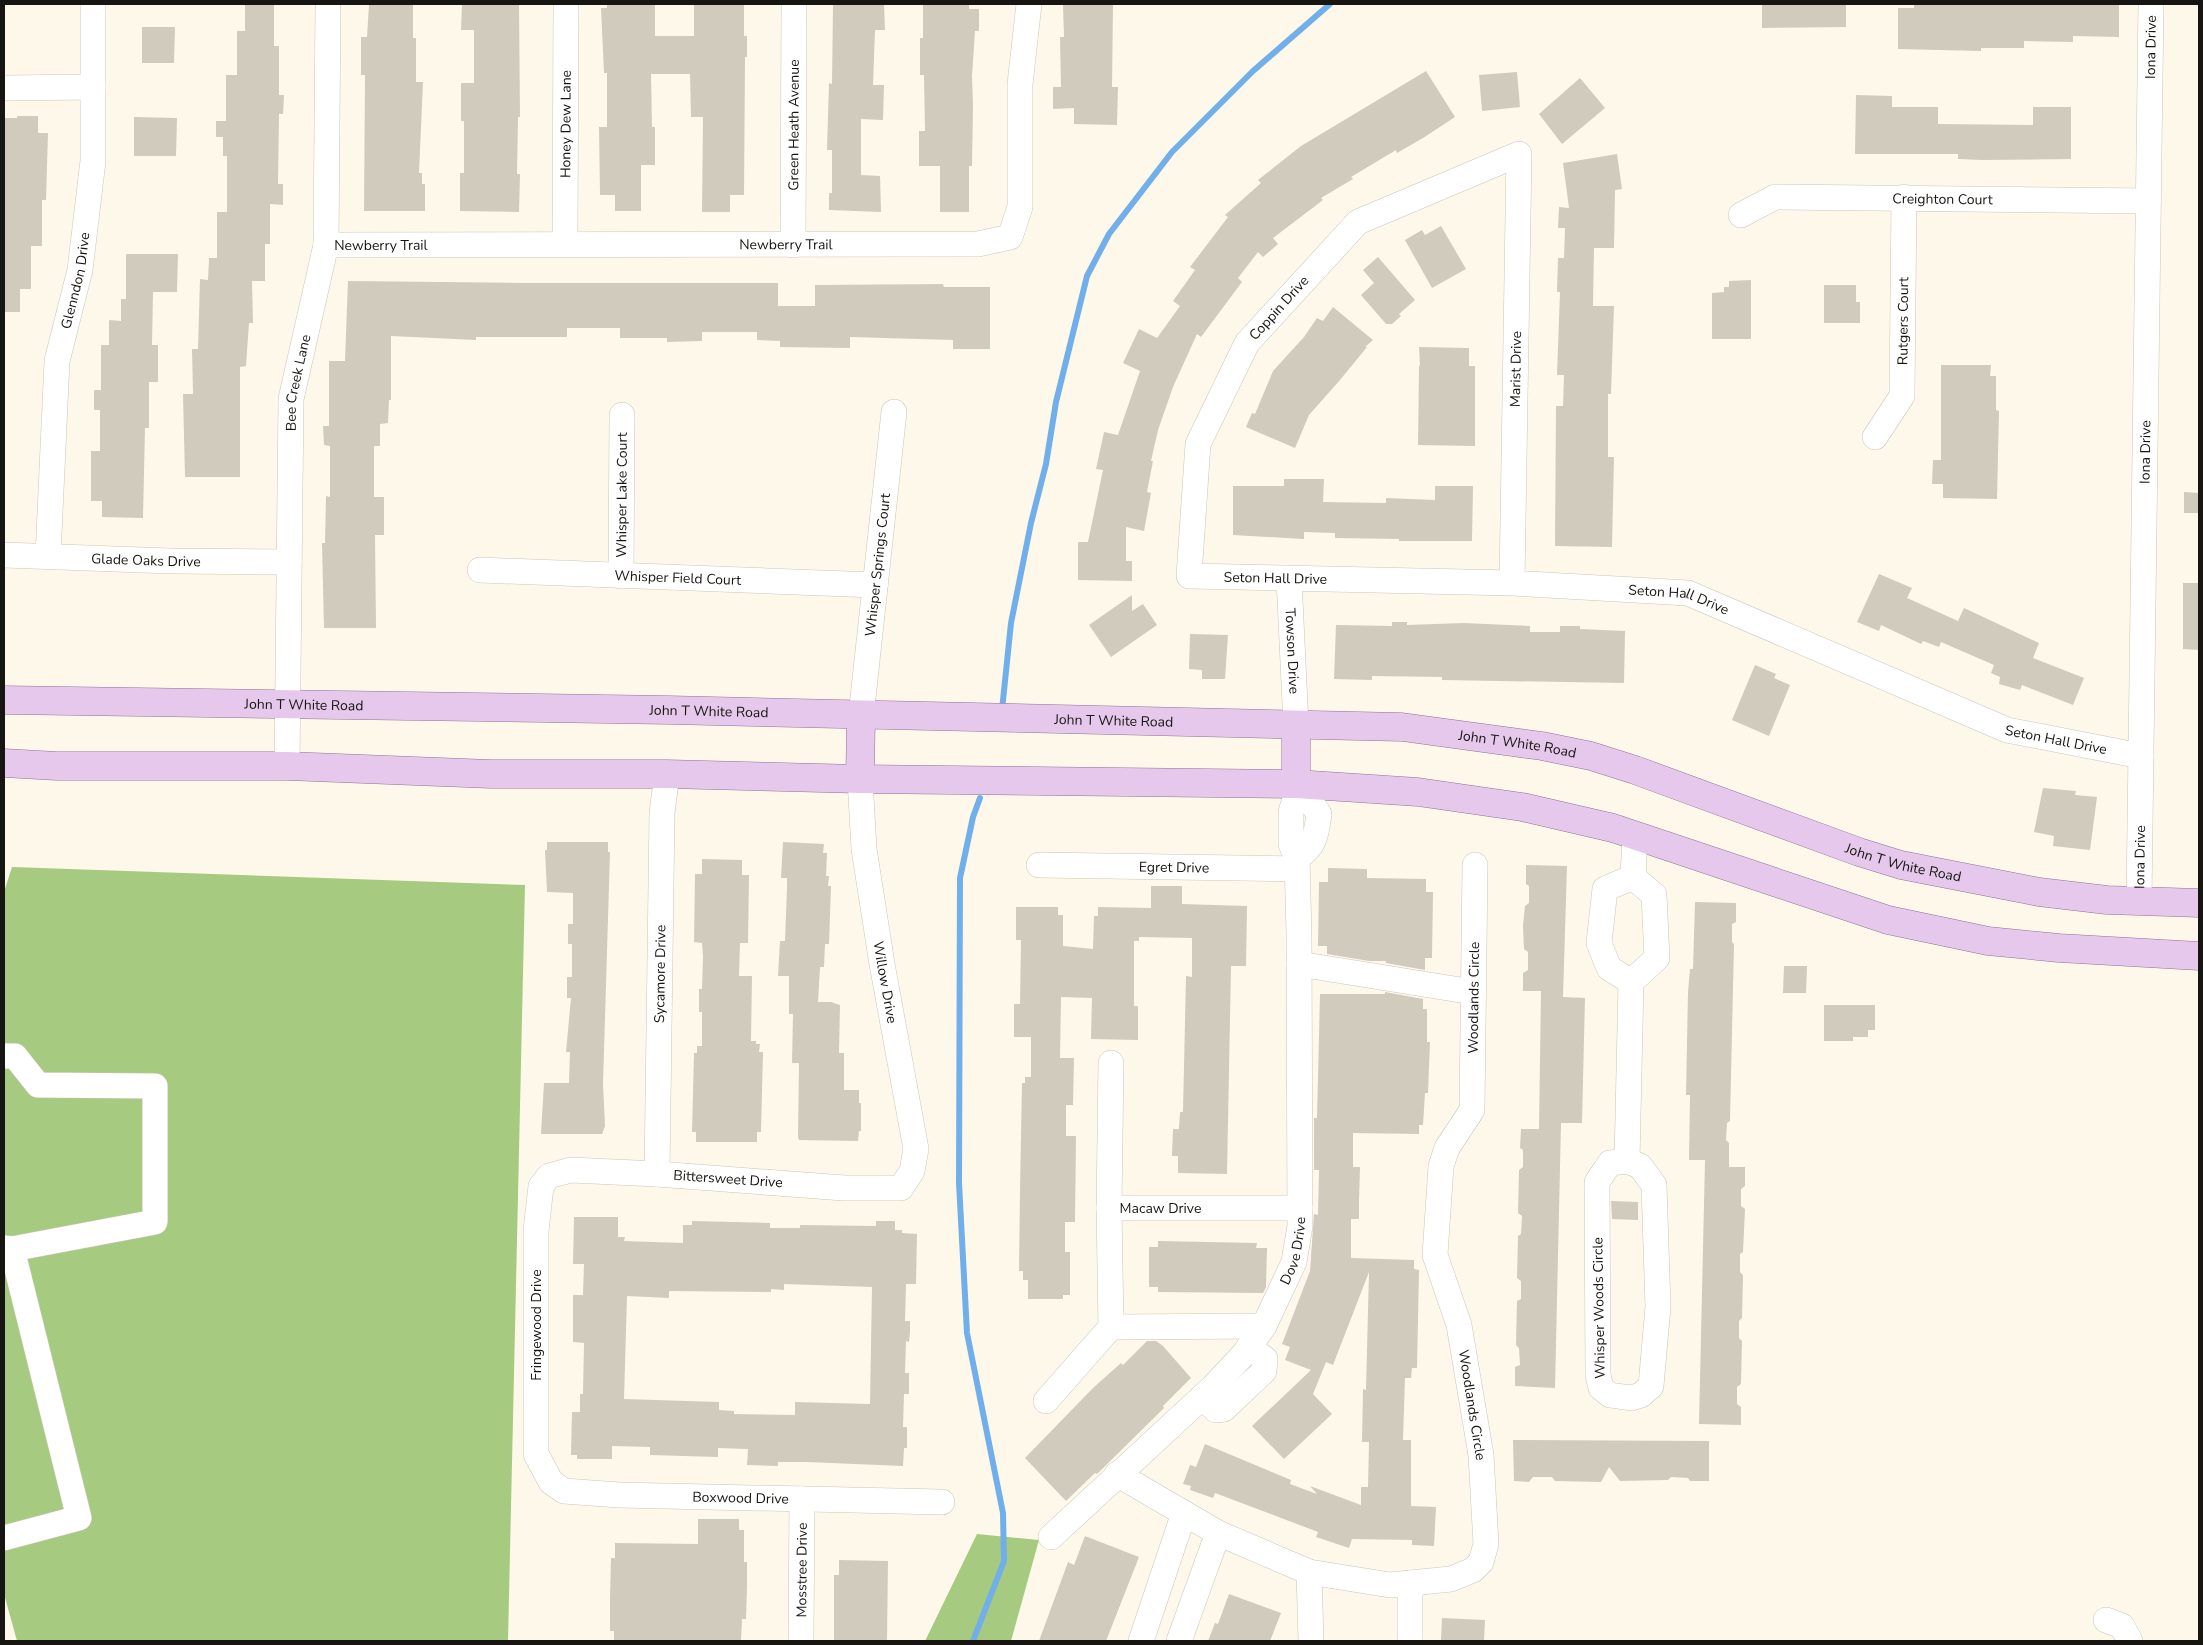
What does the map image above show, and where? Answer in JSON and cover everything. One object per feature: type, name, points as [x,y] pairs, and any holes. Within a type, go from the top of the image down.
[{"type":"main road","name":"John T White Road","points":[[4,700],[669,710],[860,716],[1402,727],[1542,746],[1583,755],[1635,770],[1859,852],[1901,865],[2039,892],[2107,900],[2199,903]]},
{"type":"main road","points":[[860,716],[860,779]]},
{"type":"main road","points":[[1296,725],[1296,790]]},
{"type":"main road","points":[[4,763],[57,766],[287,766],[491,774],[667,774],[1418,792],[1522,807],[1635,835],[1888,920],[1988,940],[2059,948],[2199,956]]},
{"type":"street","name":"Glenndon Drive","points":[[48,556],[56,362],[80,270],[93,160],[93,4]]},
{"type":"street","name":"Bee Creek Lane","points":[[287,766],[291,399],[326,246],[328,4]]},
{"type":"street","name":"Honey Dew Lane","points":[[565,244],[566,4]]},
{"type":"street","name":"Green Heath Avenue","points":[[793,246],[794,4]]},
{"type":"street","name":"Newberry Trail","points":[[326,246],[978,244],[1010,237],[1020,207],[1020,84],[1029,4]]},
{"type":"street","name":"Iona Drive","points":[[2139,901],[2151,4]]},
{"type":"street","points":[[4,88],[93,87]]},
{"type":"street","name":"Coppin Drive","points":[[1189,576],[1198,444],[1247,343],[1358,222],[1519,154]]},
{"type":"street","name":"Marist Drive","points":[[1512,584],[1519,154]]},
{"type":"street","name":"Creighton Court","points":[[1741,215],[1775,197],[2148,201]]},
{"type":"street","name":"Rutgers Court","points":[[1875,437],[1902,396],[1904,197]]},
{"type":"street","name":"Whisper Springs Court","points":[[860,716],[894,412]]},
{"type":"street","name":"Whisper Lake Court","points":[[622,415],[622,576]]},
{"type":"street","name":"Glade Oaks Drive","points":[[4,555],[289,562]]},
{"type":"street","name":"Whisper Field Court","points":[[480,570],[875,585]]},
{"type":"street","name":"Seton Hall Drive","points":[[1189,576],[1512,584],[1688,593],[2008,730],[2141,756]]},
{"type":"street","name":"Towson Drive","points":[[1289,578],[1296,725]]},
{"type":"street","name":"Sycamore Drive","points":[[657,1174],[662,813],[667,774]]},
{"type":"street","name":"Willow Drive","points":[[860,779],[864,849],[880,955],[916,1149],[912,1171],[904,1183]]},
{"type":"street","points":[[1296,790],[1291,812],[1291,844],[1297,863]]},
{"type":"street","points":[[1633,877],[1635,835]]},
{"type":"street","name":"Egret Drive","points":[[1039,865],[1297,863]]},
{"type":"street","name":"Dove Drive","points":[[1052,1537],[1117,1474],[1202,1397],[1244,1354],[1264,1326],[1294,1262],[1300,1226],[1297,863]]},
{"type":"street","name":"Woodlands Circle","points":[[1117,1474],[1218,1533],[1309,1572],[1390,1585],[1410,1584],[1451,1578],[1472,1570],[1481,1562],[1486,1544],[1481,1455],[1459,1325],[1435,1255],[1441,1166],[1448,1148],[1472,1110],[1475,865]]},
{"type":"street","points":[[1631,982],[1609,968],[1600,943],[1605,890],[1633,877]]},
{"type":"street","points":[[1627,1160],[1631,982],[1656,958],[1654,895],[1633,877]]},
{"type":"street","points":[[1299,964],[1473,992]]},
{"type":"street","points":[[4,1056],[14,1056],[38,1085],[155,1086],[155,1222],[8,1248],[79,1518],[4,1538]]},
{"type":"street","points":[[1108,1208],[1111,1063]]},
{"type":"street","name":"Whisper Woods Circle","points":[[1627,1160],[1640,1166],[1654,1185],[1658,1307],[1651,1386],[1641,1395],[1631,1398],[1610,1395],[1601,1388],[1598,1375],[1597,1182],[1610,1162],[1627,1160]]},
{"type":"street","name":"Bittersweet Drive","points":[[549,1176],[571,1170],[657,1174],[844,1188],[901,1188],[904,1183]]},
{"type":"street","name":"Fringewood Drive","points":[[547,1474],[536,1454],[536,1231],[541,1186],[549,1176]]},
{"type":"street","name":"Macaw Drive","points":[[1111,1327],[1108,1208],[1300,1208]]},
{"type":"street","points":[[1046,1401],[1111,1327],[1264,1326]]},
{"type":"street","name":"Boxwood Drive","points":[[547,1474],[550,1482],[564,1491],[619,1495],[942,1502]]},
{"type":"street","name":"Mosstree Drive","points":[[801,1641],[802,1499]]},
{"type":"street","points":[[1141,1641],[1184,1513]]},
{"type":"street","points":[[1179,1641],[1218,1533]]},
{"type":"street","points":[[1309,1572],[1311,1641]]},
{"type":"street","points":[[1410,1584],[1410,1641]]},
{"type":"street","points":[[2106,1620],[2122,1626],[2130,1641]]},
{"type":"green space","points":[[12,867],[525,885],[508,1641],[17,1641],[4,1594],[4,892]]},
{"type":"green space","points":[[977,1534],[1039,1540],[1011,1641],[925,1641]]},
{"type":"building","points":[[245,4],[274,4],[274,46],[279,46],[279,95],[284,95],[283,114],[279,114],[278,184],[283,184],[283,205],[270,204],[270,244],[265,244],[265,281],[252,281],[253,323],[249,323],[246,366],[240,367],[240,477],[185,477],[183,394],[193,394],[192,349],[198,349],[200,279],[208,280],[209,258],[217,258],[217,212],[227,212],[227,156],[223,156],[223,137],[216,137],[216,121],[226,121],[226,75],[237,75],[237,31],[245,31]]},
{"type":"building","points":[[369,4],[413,4],[413,38],[416,38],[416,82],[423,82],[419,173],[422,173],[422,184],[425,184],[425,211],[364,211],[365,75],[361,75],[361,37],[367,37]]},
{"type":"building","points":[[462,4],[519,4],[520,117],[518,117],[517,174],[520,174],[519,212],[460,211],[460,173],[464,173],[464,121],[461,121],[461,83],[474,83],[474,30],[461,30]]},
{"type":"building","points":[[607,4],[655,4],[655,36],[694,36],[694,4],[744,4],[744,36],[747,36],[747,57],[745,57],[744,195],[730,195],[730,212],[702,212],[703,117],[691,117],[690,74],[651,74],[652,127],[655,127],[655,165],[641,165],[641,211],[615,211],[615,195],[600,195],[599,127],[607,127],[607,73],[604,73],[601,8],[607,8]]},
{"type":"building","points":[[833,4],[884,4],[885,30],[875,30],[873,85],[884,85],[883,120],[861,119],[861,175],[880,176],[881,212],[829,210],[829,193],[832,193],[832,150],[827,150],[829,83],[832,84]]},
{"type":"building","points":[[923,4],[969,4],[969,9],[979,9],[979,31],[975,31],[972,76],[972,166],[969,166],[969,212],[940,212],[940,166],[919,166],[919,131],[925,131],[924,75],[920,75],[920,38],[923,38]]},
{"type":"building","points":[[1063,4],[1113,4],[1112,87],[1118,87],[1117,125],[1074,124],[1074,108],[1053,109],[1053,87],[1061,87],[1060,37],[1064,37]]},
{"type":"building","points":[[1762,4],[1846,4],[1846,27],[1762,28]]},
{"type":"building","points":[[1914,4],[2119,4],[2119,37],[2073,36],[2073,42],[2024,41],[2024,48],[1981,48],[1981,51],[1898,49],[1898,8],[1914,8]]},
{"type":"building","points":[[142,27],[175,27],[174,63],[142,63]]},
{"type":"building","points":[[1426,71],[1455,117],[1397,153],[1396,150],[1351,177],[1353,179],[1321,198],[1323,200],[1273,238],[1278,244],[1263,257],[1258,252],[1238,278],[1242,282],[1201,337],[1197,334],[1173,387],[1158,430],[1151,461],[1153,461],[1147,492],[1151,493],[1144,531],[1126,527],[1126,561],[1132,561],[1132,581],[1078,580],[1078,542],[1088,542],[1103,470],[1096,469],[1104,432],[1118,435],[1140,371],[1123,363],[1139,329],[1157,338],[1180,306],[1173,301],[1195,270],[1190,267],[1228,217],[1225,215],[1261,183],[1258,180],[1301,146]]},
{"type":"building","points":[[1517,72],[1520,107],[1482,111],[1479,75]]},
{"type":"building","points":[[1580,78],[1605,108],[1562,144],[1539,114]]},
{"type":"building","points":[[1856,95],[1892,96],[1892,107],[1938,107],[1938,124],[2033,125],[2033,107],[2071,107],[2071,159],[1982,160],[1958,159],[1958,154],[1855,154]]},
{"type":"building","points":[[17,116],[38,116],[38,133],[48,133],[46,200],[42,200],[42,246],[31,246],[31,289],[20,289],[20,312],[4,312],[4,118],[17,118]]},
{"type":"building","points":[[134,117],[177,118],[176,156],[134,156]]},
{"type":"building","points":[[1617,154],[1622,189],[1615,190],[1614,248],[1594,248],[1593,306],[1614,306],[1611,394],[1608,394],[1608,457],[1614,457],[1612,547],[1555,546],[1556,406],[1563,406],[1564,375],[1557,375],[1560,292],[1557,292],[1558,258],[1564,258],[1565,228],[1558,228],[1559,207],[1569,208],[1563,163]]},
{"type":"building","points":[[1441,226],[1466,269],[1432,288],[1405,240],[1422,230],[1425,235]]},
{"type":"building","points":[[126,254],[178,254],[177,292],[153,292],[152,345],[158,345],[158,382],[149,382],[149,428],[145,428],[143,518],[102,517],[102,501],[91,501],[91,451],[100,451],[100,410],[94,410],[94,390],[101,390],[101,345],[109,345],[109,320],[121,321],[121,299],[126,299]]},
{"type":"building","points":[[1378,257],[1415,300],[1399,314],[1401,316],[1392,324],[1386,324],[1361,295],[1374,283],[1363,270]]},
{"type":"building","points":[[1751,280],[1751,339],[1712,339],[1712,293],[1724,292],[1724,287],[1729,287],[1729,281]]},
{"type":"building","points":[[348,281],[778,283],[778,306],[815,306],[815,285],[943,284],[944,287],[990,287],[990,349],[953,349],[953,340],[850,337],[850,348],[780,347],[780,341],[757,340],[757,332],[702,332],[702,341],[667,342],[667,338],[620,338],[620,328],[567,328],[567,337],[476,337],[476,340],[391,336],[391,400],[389,400],[388,423],[380,424],[380,446],[374,446],[374,497],[384,497],[384,535],[375,535],[376,628],[324,628],[322,543],[325,543],[326,496],[330,497],[330,446],[324,445],[323,426],[329,426],[329,361],[345,361]]},
{"type":"building","points":[[1824,285],[1856,285],[1856,302],[1860,302],[1860,323],[1824,323]]},
{"type":"building","points":[[1333,307],[1373,340],[1365,347],[1367,347],[1309,415],[1295,448],[1246,427],[1252,413],[1255,414],[1273,371],[1304,337],[1317,318],[1323,321]]},
{"type":"building","points":[[1419,347],[1469,348],[1469,366],[1475,366],[1475,446],[1418,445]]},
{"type":"building","points":[[1941,365],[1991,365],[1990,376],[1996,376],[1996,410],[1999,411],[1997,499],[1943,498],[1943,484],[1932,484],[1933,460],[1941,460]]},
{"type":"building","points":[[1284,479],[1324,479],[1323,502],[1386,503],[1386,498],[1435,500],[1435,486],[1473,486],[1472,541],[1399,541],[1399,539],[1335,538],[1335,533],[1304,532],[1304,539],[1233,535],[1233,486],[1284,486]]},
{"type":"building","points":[[2184,492],[2199,493],[2199,513],[2184,513]]},
{"type":"building","points":[[1879,574],[1912,588],[1907,598],[1958,621],[1964,608],[2039,643],[2033,658],[2084,678],[2073,705],[2022,685],[2020,690],[1999,684],[2000,677],[1991,673],[1994,665],[1941,642],[1939,647],[1923,641],[1921,644],[1881,625],[1879,631],[1857,622]]},
{"type":"building","points":[[2183,583],[2199,583],[2199,650],[2183,649]]},
{"type":"building","points":[[1132,595],[1132,611],[1143,604],[1157,625],[1111,657],[1089,625]]},
{"type":"building","points":[[1392,622],[1407,622],[1407,625],[1463,623],[1530,626],[1530,632],[1560,632],[1560,626],[1580,626],[1580,629],[1625,631],[1624,683],[1442,680],[1442,677],[1372,676],[1372,680],[1334,679],[1336,625],[1392,626]]},
{"type":"building","points":[[1190,634],[1228,635],[1225,679],[1202,679],[1202,670],[1189,669]]},
{"type":"building","points":[[1755,665],[1776,674],[1774,678],[1790,685],[1769,736],[1732,720]]},
{"type":"building","points":[[2043,788],[2076,791],[2075,795],[2097,797],[2090,850],[2053,846],[2054,836],[2034,832]]},
{"type":"building","points":[[547,842],[608,842],[608,852],[610,852],[603,1084],[605,1126],[602,1134],[541,1134],[544,1083],[569,1083],[570,1052],[566,1052],[571,998],[567,998],[567,977],[572,977],[572,944],[568,944],[568,924],[573,924],[573,893],[547,892],[545,850],[547,850]]},
{"type":"building","points":[[783,842],[824,844],[823,853],[827,853],[826,876],[829,876],[828,886],[831,886],[829,944],[825,944],[824,967],[820,967],[818,1002],[831,1002],[840,1005],[839,1053],[844,1053],[844,1090],[859,1090],[859,1103],[861,1103],[861,1131],[859,1131],[858,1141],[799,1140],[798,1137],[799,1063],[792,1063],[793,1014],[789,1014],[789,976],[778,976],[780,941],[785,941],[787,888],[787,878],[781,878]]},
{"type":"building","points":[[702,859],[742,860],[742,875],[749,875],[748,943],[740,943],[739,976],[752,976],[751,1041],[756,1041],[756,1044],[760,1044],[759,1052],[763,1052],[761,1132],[757,1132],[757,1142],[696,1142],[696,1132],[692,1132],[694,1053],[697,1053],[697,1046],[702,1046],[702,1012],[699,1012],[699,989],[702,989],[702,943],[694,942],[695,874],[702,874]]},
{"type":"building","points":[[1526,865],[1567,866],[1563,997],[1585,998],[1582,1123],[1561,1123],[1555,1388],[1515,1386],[1515,1367],[1520,1365],[1519,1348],[1516,1345],[1517,1301],[1521,1299],[1521,1281],[1517,1278],[1518,1236],[1521,1234],[1522,1216],[1518,1213],[1519,1170],[1523,1167],[1523,1150],[1520,1148],[1521,1129],[1539,1129],[1541,991],[1523,991],[1523,973],[1528,970],[1528,952],[1524,949],[1523,925],[1525,906],[1529,903]]},
{"type":"building","points":[[1328,868],[1367,869],[1367,878],[1426,879],[1426,892],[1433,892],[1432,958],[1425,958],[1425,970],[1386,963],[1386,961],[1369,961],[1327,954],[1327,946],[1318,946],[1319,882],[1328,882]]},
{"type":"building","points":[[1151,886],[1182,886],[1182,904],[1247,906],[1246,966],[1231,966],[1227,1174],[1178,1173],[1178,1156],[1172,1156],[1173,1129],[1179,1129],[1180,1112],[1183,1112],[1186,976],[1192,977],[1192,938],[1139,937],[1139,941],[1134,941],[1134,1006],[1138,1006],[1138,1040],[1091,1039],[1092,998],[1061,997],[1060,1058],[1074,1058],[1073,1105],[1066,1105],[1066,1136],[1076,1136],[1075,1222],[1065,1222],[1065,1252],[1070,1252],[1070,1295],[1063,1295],[1063,1299],[1028,1299],[1028,1280],[1023,1280],[1023,1271],[1019,1271],[1022,1083],[1025,1083],[1025,1077],[1031,1077],[1031,1037],[1014,1037],[1014,1004],[1020,1004],[1021,940],[1016,940],[1016,907],[1058,907],[1058,915],[1063,915],[1063,946],[1093,949],[1094,916],[1098,916],[1098,907],[1151,908]]},
{"type":"building","points":[[1695,902],[1736,903],[1736,922],[1732,924],[1732,942],[1734,944],[1730,1121],[1727,1123],[1726,1140],[1729,1143],[1729,1167],[1745,1167],[1745,1186],[1741,1189],[1741,1206],[1745,1209],[1743,1252],[1740,1254],[1740,1272],[1743,1275],[1742,1318],[1739,1321],[1739,1338],[1742,1341],[1741,1384],[1737,1387],[1737,1404],[1741,1407],[1741,1425],[1699,1424],[1705,1160],[1689,1160],[1690,1095],[1686,1095],[1688,992],[1690,969],[1693,969]]},
{"type":"building","points":[[1784,966],[1807,966],[1806,993],[1783,993]]},
{"type":"building","points":[[1385,992],[1423,999],[1423,1009],[1427,1009],[1427,1042],[1430,1042],[1428,1093],[1425,1093],[1423,1125],[1419,1125],[1419,1134],[1353,1133],[1353,1167],[1360,1167],[1359,1219],[1351,1219],[1351,1258],[1414,1260],[1414,1269],[1419,1270],[1417,1368],[1412,1368],[1411,1378],[1405,1378],[1403,1440],[1411,1440],[1411,1506],[1436,1507],[1434,1546],[1412,1545],[1412,1540],[1352,1539],[1349,1548],[1316,1537],[1318,1532],[1215,1493],[1213,1498],[1190,1490],[1191,1486],[1183,1484],[1190,1465],[1196,1467],[1205,1444],[1291,1480],[1290,1484],[1317,1494],[1310,1486],[1361,1505],[1361,1487],[1368,1487],[1369,1442],[1362,1442],[1363,1389],[1366,1390],[1369,1272],[1333,1365],[1326,1362],[1313,1394],[1332,1414],[1284,1459],[1252,1426],[1311,1370],[1285,1360],[1290,1347],[1282,1344],[1310,1271],[1314,1214],[1318,1215],[1319,1170],[1314,1170],[1314,1118],[1317,1118],[1320,994],[1385,994]]},
{"type":"building","points":[[1824,1005],[1875,1005],[1875,1030],[1868,1030],[1868,1037],[1853,1037],[1853,1041],[1824,1041]]},
{"type":"building","points":[[1611,1201],[1638,1202],[1638,1220],[1612,1219]]},
{"type":"building","points":[[574,1217],[618,1217],[618,1237],[625,1237],[624,1241],[683,1243],[683,1225],[692,1225],[692,1221],[770,1223],[770,1228],[800,1228],[800,1225],[876,1226],[876,1221],[895,1221],[895,1230],[902,1230],[902,1233],[917,1234],[916,1284],[906,1284],[905,1321],[910,1321],[910,1332],[909,1342],[906,1341],[905,1373],[909,1373],[909,1394],[904,1394],[903,1427],[907,1427],[907,1448],[904,1448],[903,1466],[807,1462],[778,1462],[778,1466],[747,1465],[748,1449],[718,1448],[718,1457],[650,1455],[650,1447],[612,1446],[612,1459],[577,1459],[577,1455],[571,1455],[572,1412],[580,1412],[580,1394],[583,1394],[584,1343],[573,1342],[573,1295],[583,1295],[584,1264],[573,1264]],"holes":[[[784,1284],[872,1287],[870,1404],[795,1402],[795,1415],[734,1414],[734,1411],[719,1410],[719,1402],[624,1399],[627,1296],[669,1298],[669,1291],[771,1292],[771,1289],[784,1290]]]},
{"type":"building","points":[[1158,1241],[1257,1243],[1256,1248],[1267,1248],[1266,1287],[1263,1293],[1158,1292],[1158,1287],[1149,1287],[1149,1247],[1158,1247]]},
{"type":"building","points":[[1147,1341],[1156,1341],[1163,1346],[1191,1378],[1163,1406],[1164,1408],[1097,1474],[1095,1473],[1066,1501],[1025,1458],[1093,1388],[1121,1363],[1123,1365]]},
{"type":"building","points":[[1513,1440],[1709,1441],[1709,1481],[1690,1481],[1688,1478],[1671,1477],[1668,1480],[1620,1481],[1609,1467],[1601,1482],[1555,1481],[1552,1477],[1533,1477],[1529,1482],[1514,1481]]},
{"type":"building","points":[[698,1519],[739,1519],[739,1530],[744,1530],[744,1562],[747,1562],[747,1587],[746,1619],[742,1619],[741,1641],[614,1641],[614,1631],[610,1631],[610,1598],[611,1558],[615,1558],[615,1543],[698,1544]]},
{"type":"building","points":[[1085,1536],[1139,1557],[1106,1641],[1039,1641],[1068,1562],[1074,1565]]},
{"type":"building","points":[[839,1560],[888,1561],[887,1641],[834,1640],[834,1575],[839,1575]]},
{"type":"building","points":[[1229,1594],[1281,1613],[1270,1641],[1208,1641],[1215,1623],[1218,1624]]},
{"type":"building","points":[[1442,1618],[1485,1620],[1484,1641],[1441,1641]]},
{"type":"waterway","points":[[1002,710],[1011,623],[1031,523],[1046,464],[1056,402],[1087,276],[1109,234],[1172,152],[1253,71],[1330,4]]},
{"type":"waterway","points":[[973,1641],[1004,1561],[1003,1513],[967,1333],[959,1183],[960,878],[973,817],[980,798]]}]
